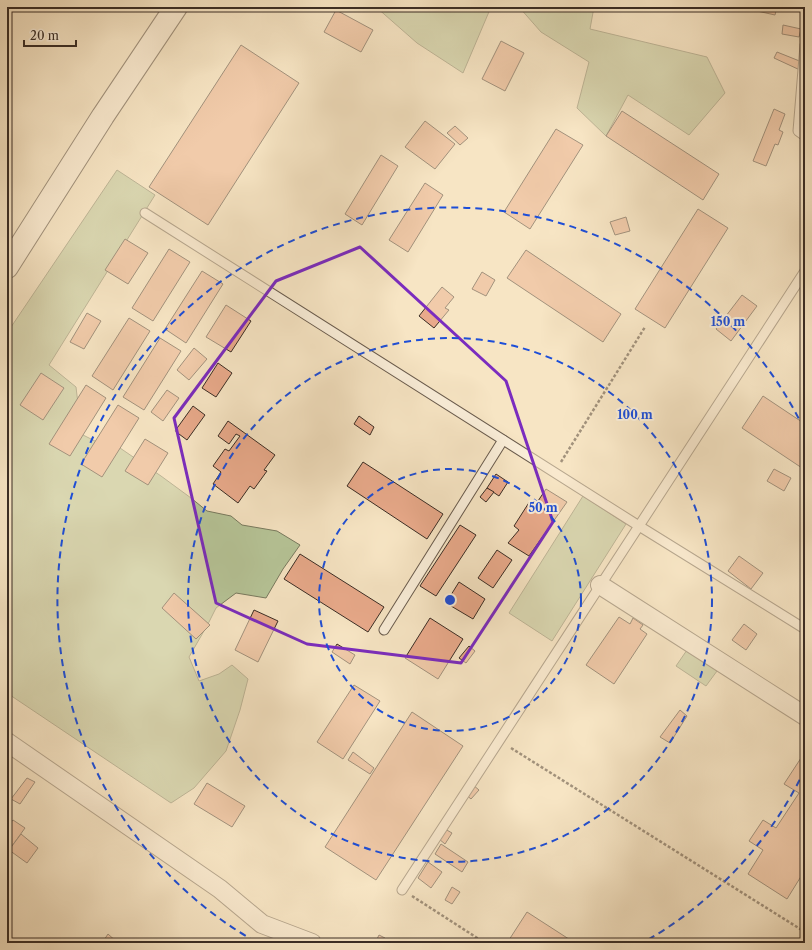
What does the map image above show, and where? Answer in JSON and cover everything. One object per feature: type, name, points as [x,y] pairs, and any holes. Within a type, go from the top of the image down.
[{"type":"main road","points":[[8,262],[176,7]]},
{"type":"street","points":[[600,585],[805,716]]},
{"type":"street","points":[[7,742],[220,889],[262,924],[312,943]]},
{"type":"lane","points":[[805,45],[798,131],[805,136]]},
{"type":"lane","points":[[145,213],[554,473],[805,629]]},
{"type":"lane","points":[[402,890],[805,271]]},
{"type":"lane","points":[[384,630],[503,440]]},
{"type":"path","points":[[554,473],[645,327]]},
{"type":"path","points":[[499,740],[805,932]]},
{"type":"path","points":[[402,890],[486,943]]},
{"type":"highlighted area","points":[[360,247],[506,381],[553,522],[461,663],[307,644],[216,603],[174,418],[276,281]]},
{"type":"green space","points":[[376,7],[491,7],[463,73],[417,43]]},
{"type":"green space","points":[[519,7],[594,7],[590,29],[707,57],[725,93],[689,135],[628,95],[606,136],[577,108],[589,62],[541,32]]},
{"type":"green space","points":[[117,170],[155,195],[49,365],[76,387],[79,433],[109,448],[120,448],[161,476],[207,511],[231,516],[242,525],[277,531],[300,545],[283,569],[266,598],[236,593],[216,608],[189,657],[199,681],[219,674],[232,665],[248,679],[240,710],[226,751],[194,788],[171,803],[7,693],[7,333]]},
{"type":"green space","points":[[583,496],[626,524],[552,641],[509,613]]},
{"type":"green space","points":[[687,650],[717,671],[706,686],[676,666]]},
{"type":"building","points":[[757,7],[777,7],[775,15],[757,11]]},
{"type":"building","points":[[336,10],[373,30],[361,52],[324,32]]},
{"type":"building","points":[[783,25],[801,29],[799,37],[782,34]]},
{"type":"building","points":[[501,41],[524,53],[505,91],[482,79]]},
{"type":"building","points":[[241,45],[299,83],[208,225],[149,187]]},
{"type":"building","points":[[777,52],[802,62],[800,70],[774,58]]},
{"type":"building","points":[[774,109],[785,114],[779,130],[783,132],[778,145],[775,144],[766,166],[753,161]]},
{"type":"building","points":[[622,111],[719,174],[703,200],[606,136]]},
{"type":"building","points":[[425,121],[455,144],[435,169],[405,147]]},
{"type":"building","points":[[455,126],[468,138],[460,145],[447,133]]},
{"type":"building","points":[[556,129],[583,145],[530,229],[504,212]]},
{"type":"building","points":[[381,155],[398,166],[362,225],[345,214]]},
{"type":"building","points":[[425,183],[443,195],[408,252],[389,240]]},
{"type":"building","points":[[698,209],[728,228],[665,328],[635,309]]},
{"type":"building","points":[[626,217],[630,231],[615,235],[610,222]]},
{"type":"building","points":[[125,239],[148,253],[128,284],[105,270]]},
{"type":"building","points":[[169,249],[190,262],[153,321],[132,308]]},
{"type":"building","points":[[526,250],[621,314],[603,342],[507,278]]},
{"type":"building","points":[[202,271],[223,284],[186,343],[165,329]]},
{"type":"building","points":[[482,272],[495,280],[486,296],[472,289]]},
{"type":"building","points":[[442,287],[454,297],[445,308],[449,310],[434,328],[419,316]]},
{"type":"building","points":[[742,295],[757,306],[731,341],[716,329]]},
{"type":"building","points":[[226,305],[251,321],[231,352],[206,337]]},
{"type":"building","points":[[87,313],[101,321],[84,349],[70,342]]},
{"type":"building","points":[[129,318],[150,331],[113,390],[92,376]]},
{"type":"building","points":[[160,338],[181,351],[144,410],[123,397]]},
{"type":"building","points":[[194,348],[207,359],[189,380],[177,370]]},
{"type":"building","points":[[218,363],[232,373],[216,397],[202,388]]},
{"type":"building","points":[[41,373],[64,388],[43,420],[20,405]]},
{"type":"building","points":[[86,385],[106,398],[70,456],[49,444]]},
{"type":"building","points":[[167,390],[179,398],[163,421],[151,412]]},
{"type":"building","points":[[763,396],[805,424],[805,470],[742,428]]},
{"type":"building","points":[[118,405],[139,418],[102,477],[81,464]]},
{"type":"building","points":[[193,406],[205,415],[187,440],[175,431]]},
{"type":"building","points":[[359,416],[374,427],[370,435],[354,424]]},
{"type":"building","points":[[228,421],[275,455],[264,470],[267,471],[254,489],[250,486],[238,503],[213,484],[221,472],[213,466],[225,449],[229,451],[240,436],[236,434],[229,444],[218,436]]},
{"type":"building","points":[[145,439],[168,453],[148,485],[125,471]]},
{"type":"building","points":[[363,462],[443,514],[427,539],[347,486]]},
{"type":"building","points":[[774,469],[791,478],[784,491],[767,481]]},
{"type":"building","points":[[496,474],[508,482],[499,496],[487,488]]},
{"type":"building","points":[[487,488],[494,492],[486,502],[480,497]]},
{"type":"building","points":[[546,489],[567,502],[529,556],[508,543],[519,530],[514,526],[530,501],[536,504]]},
{"type":"building","points":[[460,525],[476,535],[436,596],[420,586]]},
{"type":"building","points":[[497,550],[512,560],[493,588],[478,578]]},
{"type":"building","points":[[300,554],[384,607],[368,632],[284,579]]},
{"type":"building","points":[[739,556],[763,573],[751,589],[728,571]]},
{"type":"building","points":[[459,582],[485,599],[473,619],[446,603]]},
{"type":"building","points":[[174,593],[210,625],[196,639],[162,608]]},
{"type":"building","points":[[254,610],[278,621],[258,662],[235,650]]},
{"type":"building","points":[[619,617],[630,624],[633,618],[643,625],[640,629],[647,634],[614,684],[586,665]]},
{"type":"building","points":[[430,618],[463,639],[438,679],[405,658]]},
{"type":"building","points":[[744,624],[757,634],[746,650],[732,640]]},
{"type":"building","points":[[337,644],[355,655],[350,664],[332,652]]},
{"type":"building","points":[[469,646],[475,651],[466,663],[459,658]]},
{"type":"building","points":[[354,685],[380,701],[343,759],[317,742]]},
{"type":"building","points":[[680,710],[687,716],[670,743],[660,737]]},
{"type":"building","points":[[412,712],[463,746],[376,880],[325,847]]},
{"type":"building","points":[[353,752],[374,768],[370,774],[348,760]]},
{"type":"building","points":[[801,758],[805,761],[805,870],[787,899],[748,874],[763,850],[749,841],[763,820],[776,828],[799,793],[784,784]]},
{"type":"building","points":[[27,778],[35,782],[20,804],[11,799]]},
{"type":"building","points":[[207,783],[245,806],[232,827],[194,804]]},
{"type":"building","points":[[473,785],[479,790],[471,799],[465,794]]},
{"type":"building","points":[[13,820],[25,828],[7,853],[7,827]]},
{"type":"building","points":[[445,829],[452,833],[445,844],[439,839]]},
{"type":"building","points":[[21,834],[38,848],[27,863],[9,850]]},
{"type":"building","points":[[441,844],[468,862],[462,872],[435,854]]},
{"type":"building","points":[[428,862],[442,872],[431,888],[418,878]]},
{"type":"building","points":[[452,887],[460,892],[452,904],[445,900]]},
{"type":"building","points":[[527,912],[575,943],[507,943]]},
{"type":"building","points":[[108,934],[118,943],[102,943]]},
{"type":"building","points":[[379,935],[385,938],[382,943],[375,943]]}]
